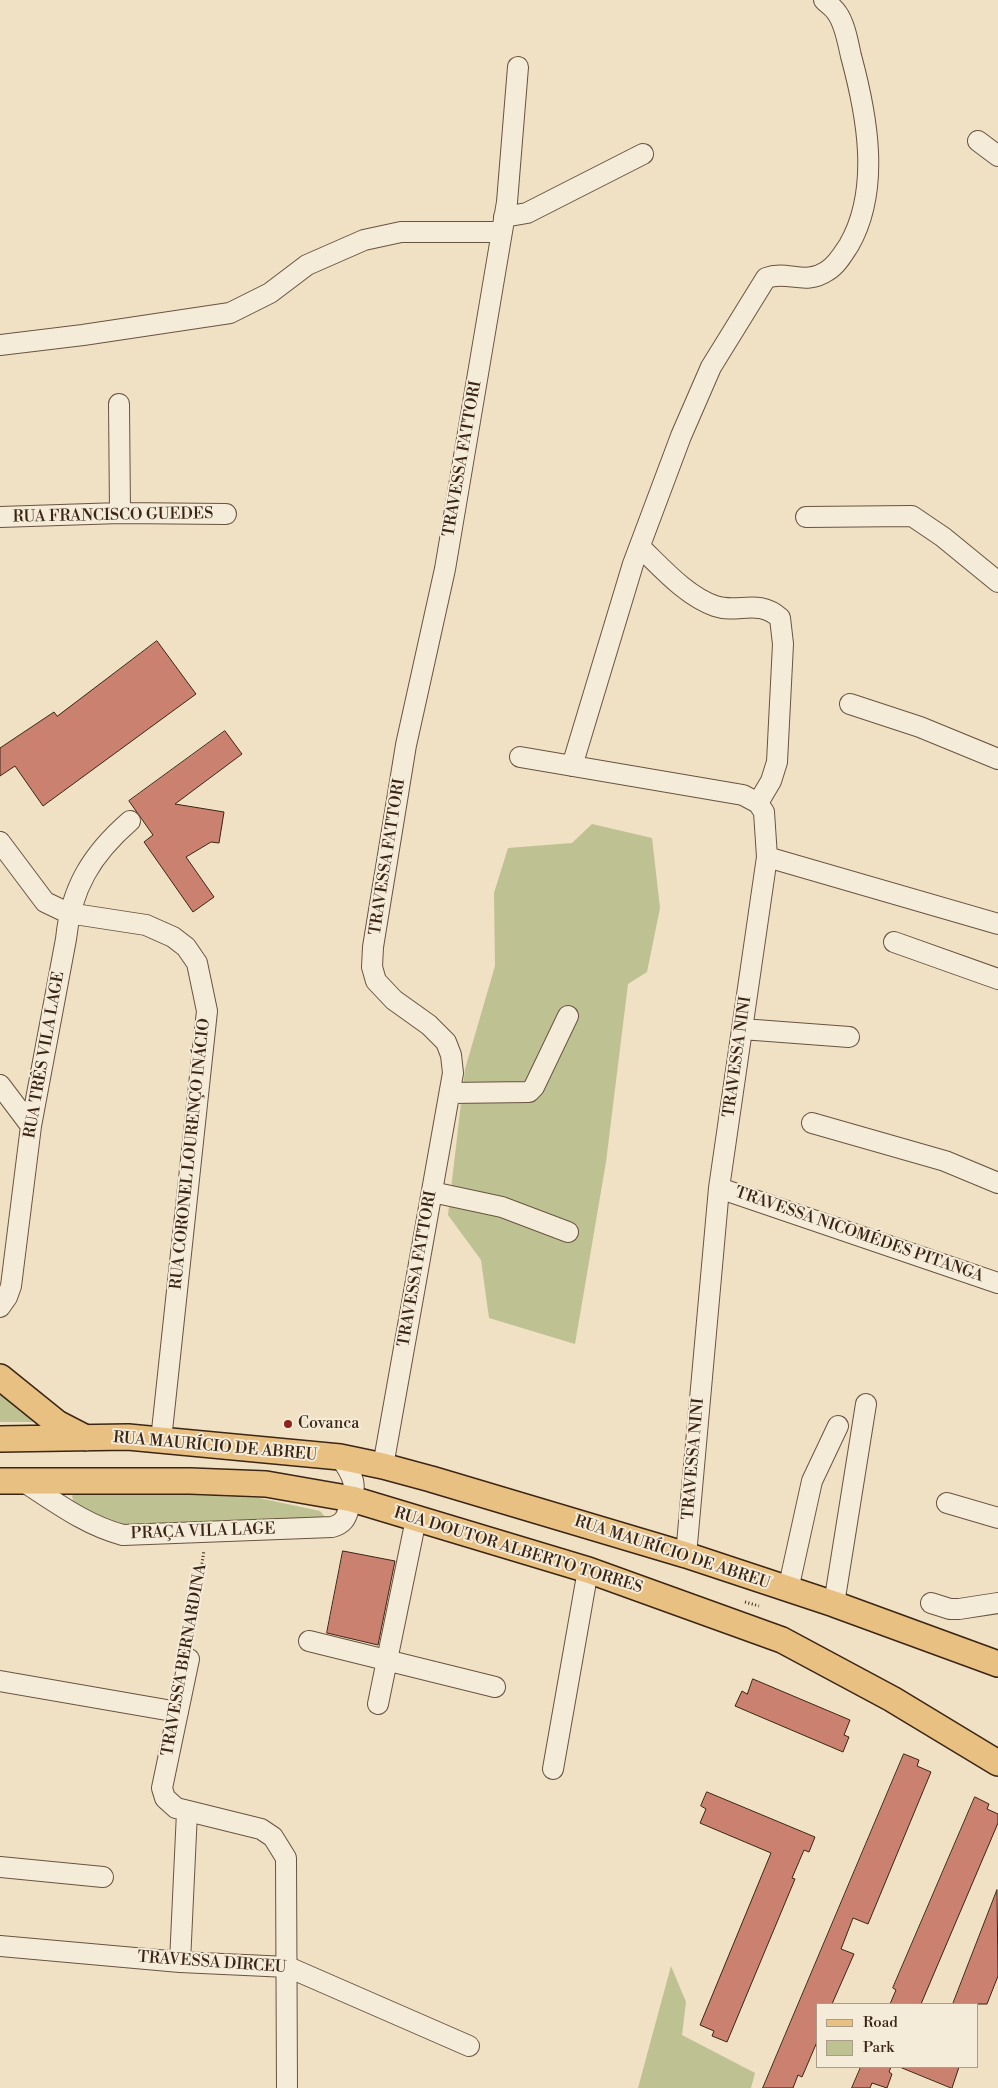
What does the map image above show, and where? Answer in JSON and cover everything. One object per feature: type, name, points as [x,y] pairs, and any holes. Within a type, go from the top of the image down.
[{"type":"main road","points":[[0,1377],[57,1423],[86,1438]]},
{"type":"main road","name":"RUA MAURÍCIO DE ABREU","points":[[0,1439],[128,1437],[340,1457],[383,1466],[431,1478],[686,1555],[834,1604],[998,1664]]},
{"type":"main road","name":"RUA DOUTOR ALBERTO TORRES","points":[[11,1481],[190,1480],[266,1484],[352,1499],[588,1570],[782,1640],[892,1700],[998,1762]]},
{"type":"street","points":[[572,766],[640,547],[681,436],[711,367],[766,278],[775,274],[805,279],[814,278],[828,270],[842,256],[856,233],[864,202],[868,167],[866,120],[847,39],[838,13],[824,0]]},
{"type":"street","name":"TRAVESSA FATTORI","points":[[383,1466],[453,1073],[451,1055],[446,1042],[384,990],[376,981],[372,967],[406,745],[445,569],[503,225],[518,67]]},
{"type":"street","points":[[978,141],[998,156]]},
{"type":"street","points":[[0,345],[83,336],[230,313],[270,293],[306,265],[364,240],[401,232],[503,225],[643,154]]},
{"type":"street","points":[[119,404],[120,514]]},
{"type":"street","name":"RUA FRANCISCO GUEDES","points":[[0,517],[226,514]]},
{"type":"street","points":[[806,517],[912,516],[943,536],[998,582]]},
{"type":"street","points":[[520,757],[743,796],[758,803],[771,781],[777,762],[783,644],[780,618],[772,611],[759,607],[718,607],[706,602],[690,592],[640,547]]},
{"type":"street","points":[[850,704],[920,727],[998,759]]},
{"type":"street","name":"TRAVESSA NINI","points":[[686,1555],[719,1188],[767,856],[765,818],[758,803]]},
{"type":"street","name":"RUA TRÊS VILA LAGE","points":[[0,1307],[7,1297],[11,1286],[31,1126],[66,939],[68,912],[92,860],[106,843],[130,821]]},
{"type":"street","name":"RUA CORONEL LOURENÇO INÁCIO","points":[[0,842],[45,902],[68,912],[146,925],[173,937],[186,948],[197,963],[207,1011],[161,1440]]},
{"type":"street","points":[[767,856],[998,924]]},
{"type":"street","points":[[894,942],[998,979]]},
{"type":"street","points":[[450,1093],[529,1092],[534,1087],[568,1016]]},
{"type":"street","points":[[742,1029],[849,1037]]},
{"type":"street","points":[[0,1085],[31,1126]]},
{"type":"street","points":[[812,1123],[945,1161],[998,1183]]},
{"type":"street","name":"TRAVESSA NICOMÉDES PITANGA","points":[[719,1188],[998,1283]]},
{"type":"street","points":[[432,1192],[502,1206],[568,1232]]},
{"type":"street","points":[[834,1604],[866,1404]]},
{"type":"street","points":[[788,1590],[812,1482],[838,1426]]},
{"type":"street","name":"RUA MAURÍCIO DE ABREU","points":[[340,1457],[354,1481],[355,1491],[352,1499]]},
{"type":"street","name":"PRAÇA VILA LAGE","points":[[11,1481],[102,1529],[123,1535],[332,1527],[340,1525],[346,1519],[352,1499]]},
{"type":"street","points":[[947,1503],[998,1518]]},
{"type":"street","points":[[378,1704],[416,1519]]},
{"type":"street","points":[[553,1769],[588,1570]]},
{"type":"street","points":[[930,1603],[959,1610],[998,1603]]},
{"type":"street","points":[[309,1641],[495,1687]]},
{"type":"street","name":"TRAVESSA BERNARDINA","points":[[187,1812],[170,1804],[165,1798],[162,1788],[189,1659]]},
{"type":"street","points":[[0,1681],[178,1712]]},
{"type":"street","points":[[180,1962],[187,1812],[261,1829],[273,1837],[286,1858],[288,1967],[287,2088]]},
{"type":"street","points":[[0,1867],[103,1877]]},
{"type":"street","name":"TRAVESSA DIRCEU","points":[[0,1946],[180,1962],[288,1967],[469,2046]]},
{"type":"path","name":"TRAVESSA BERNARDINA","points":[[189,1659],[206,1532]]},
{"type":"green space","points":[[592,824],[652,838],[660,908],[647,972],[628,984],[606,1162],[575,1344],[489,1318],[481,1260],[448,1215],[465,1069],[495,966],[494,893],[508,848],[572,843]]},
{"type":"green space","points":[[0,1391],[38,1422],[0,1422]]},
{"type":"green space","points":[[78,1490],[259,1498],[320,1511],[325,1517],[318,1520],[123,1525],[109,1522],[74,1504],[72,1496]]},
{"type":"green space","points":[[671,1966],[686,2002],[682,2035],[755,2073],[751,2088],[638,2088]]},
{"type":"building","points":[[157,641],[196,694],[43,806],[15,766],[0,776],[0,748],[54,712],[57,716]]},
{"type":"building","points":[[225,731],[242,754],[175,804],[224,812],[219,843],[211,842],[186,857],[214,897],[193,912],[144,842],[153,835],[129,801]]},
{"type":"building","points":[[343,1551],[395,1561],[378,1645],[327,1633]]},
{"type":"building","points":[[753,1679],[850,1720],[844,1735],[849,1737],[843,1752],[735,1706],[742,1691],[747,1694]]},
{"type":"building","points":[[904,1754],[919,1760],[917,1766],[931,1772],[868,1924],[853,1918],[841,1949],[854,1954],[832,2003],[816,2003],[816,2044],[802,2077],[798,2075],[793,2088],[763,2088]]},
{"type":"building","points":[[707,1792],[815,1837],[809,1852],[804,1850],[792,1878],[795,1879],[727,2042],[712,2036],[714,2031],[700,2025],[771,1853],[700,1823],[706,1809],[701,1806]]},
{"type":"building","points":[[975,1797],[989,1804],[987,1809],[998,1814],[998,1823],[921,2003],[890,2003],[896,1990],[893,1988]]},
{"type":"building","points":[[997,1890],[998,1976],[987,2004],[953,2003]]},
{"type":"building","points":[[861,2068],[891,2068],[889,2072],[892,2074],[887,2088],[872,2083],[870,2088],[852,2088]]},
{"type":"building","points":[[902,2068],[959,2068],[952,2088]]},
{"type":"place","name":"Covanca","points":[[288,1424]]}]
